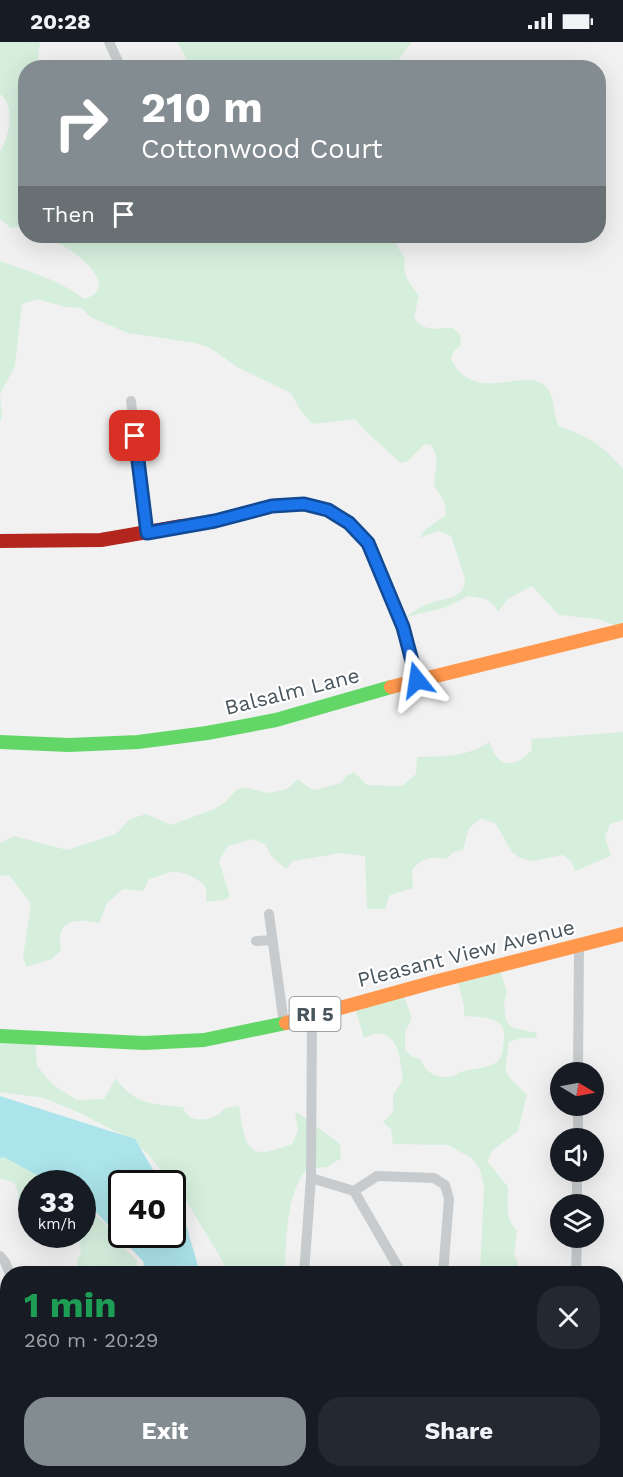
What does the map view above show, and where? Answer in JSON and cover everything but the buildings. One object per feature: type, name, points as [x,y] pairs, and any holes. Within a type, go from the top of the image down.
[{"type":"street","points":[[109,42],[117,60]]},
{"type":"street","points":[[131,401],[147,533]]},
{"type":"street","points":[[0,541],[101,540],[215,521],[272,506],[304,504],[328,510],[349,523],[368,543],[403,627],[417,680]]},
{"type":"street","name":"Balsalm Lane","points":[[0,742],[69,745],[138,742],[207,733],[276,720],[417,680],[623,630]]},
{"type":"street","points":[[269,914],[284,1024]]},
{"type":"street","name":"Pleasant View Avenue","points":[[0,1036],[144,1042],[204,1040],[284,1024],[623,934]]},
{"type":"street","points":[[256,941],[272,940]]},
{"type":"street","points":[[578,1062],[579,946]]},
{"type":"street","points":[[305,1266],[311,1178],[312,1015]]},
{"type":"street","points":[[354,1191],[377,1176],[434,1178],[445,1185],[449,1199],[444,1266]]},
{"type":"street","points":[[311,1178],[354,1191],[397,1266]]},
{"type":"street","points":[[576,1266],[577,1248]]},
{"type":"green space","points":[[0,42],[40,42],[38,60],[18,60],[18,227],[11,228],[0,219],[0,151],[8,130],[9,114],[5,99],[0,94]]},
{"type":"green space","points":[[177,42],[412,42],[399,60],[187,60]]},
{"type":"green space","points":[[57,243],[395,243],[405,259],[408,279],[419,296],[414,317],[417,322],[431,329],[453,328],[460,334],[461,345],[454,351],[451,359],[461,373],[473,381],[486,383],[537,381],[549,391],[559,426],[594,442],[623,469],[623,628],[597,619],[559,615],[532,586],[508,599],[498,612],[495,606],[486,599],[468,596],[447,607],[406,617],[427,604],[457,595],[464,586],[465,579],[451,536],[439,531],[419,538],[426,529],[446,515],[444,501],[434,485],[437,457],[431,445],[425,444],[408,461],[400,463],[355,419],[312,424],[291,393],[237,367],[210,348],[196,343],[128,333],[90,317],[82,308],[66,307],[37,299],[22,304],[15,366],[0,394],[0,261],[55,281],[84,299],[95,294],[99,287],[98,279],[85,262]]},
{"type":"green space","points":[[0,394],[2,418],[0,421]]},
{"type":"green space","points":[[623,732],[623,820],[610,824],[605,837],[611,856],[575,871],[571,861],[563,855],[532,861],[520,858],[512,852],[496,824],[481,818],[469,828],[463,850],[453,852],[447,859],[423,860],[412,870],[413,888],[390,895],[385,909],[367,909],[365,856],[341,853],[293,861],[286,869],[272,857],[265,844],[252,839],[228,846],[219,861],[230,897],[206,902],[203,884],[179,872],[149,879],[143,891],[123,889],[107,903],[99,923],[76,921],[66,925],[60,935],[61,950],[52,959],[26,967],[23,957],[31,904],[9,875],[0,876],[0,843],[14,836],[67,850],[116,834],[130,819],[146,814],[171,825],[214,809],[225,802],[236,790],[244,787],[269,793],[287,789],[298,779],[315,790],[341,783],[346,776],[354,772],[367,785],[402,786],[416,774],[417,757],[463,754],[489,742],[499,759],[512,763],[517,762],[532,749],[531,739]]},
{"type":"green space","points":[[499,967],[507,992],[504,1004],[506,1021],[513,1028],[537,1033],[536,1038],[522,1038],[509,1042],[507,1072],[509,1077],[527,1094],[518,1131],[493,1150],[487,1161],[508,1187],[508,1216],[517,1231],[514,1254],[518,1266],[480,1266],[484,1187],[480,1170],[473,1159],[448,1145],[393,1144],[391,1129],[383,1122],[393,1111],[394,1093],[402,1081],[398,1051],[386,1035],[373,1034],[364,1038],[354,1005],[403,992],[412,1019],[405,1032],[405,1049],[411,1056],[421,1059],[429,1072],[442,1077],[454,1076],[497,1062],[501,1056],[504,1035],[500,1023],[494,1020],[464,1016],[464,1006],[457,979]]},
{"type":"green space","points":[[0,1033],[35,1035],[37,1066],[53,1085],[77,1100],[104,1099],[116,1078],[130,1094],[137,1098],[153,1104],[183,1107],[190,1117],[196,1119],[209,1118],[225,1108],[239,1106],[247,1142],[251,1148],[264,1152],[292,1144],[298,1131],[295,1113],[297,1112],[340,1144],[341,1158],[327,1167],[307,1169],[300,1179],[288,1218],[285,1266],[224,1266],[186,1201],[186,1170],[161,1170],[132,1140],[80,1113],[44,1098],[0,1092]]},
{"type":"green space","points":[[0,1154],[29,1170],[18,1170],[18,1191],[14,1183],[0,1178]]},
{"type":"green space","points":[[96,1216],[108,1228],[108,1248],[123,1248],[137,1260],[137,1266],[78,1266],[77,1261],[81,1248],[96,1248]]},
{"type":"water","points":[[0,1096],[135,1139],[153,1170],[108,1170],[108,1225],[96,1212],[96,1170],[28,1170],[4,1157],[0,1158]]},
{"type":"water","points":[[186,1226],[198,1266],[144,1266],[143,1261],[130,1248],[186,1248]]},
{"type":"traffic: fast","points":[[0,742],[69,745],[138,742],[207,733],[276,720],[391,687]]},
{"type":"traffic: fast","points":[[0,1036],[144,1043],[204,1040],[286,1023]]},
{"type":"traffic: slow","points":[[182,526],[215,521],[272,506],[304,504],[328,510],[349,523],[368,543],[403,627],[417,680]]},
{"type":"traffic: slow","points":[[391,687],[623,630]]},
{"type":"traffic: slow","points":[[286,1023],[434,982],[623,934]]},
{"type":"traffic: jam","points":[[0,541],[101,540],[182,526]]},
{"type":"route","points":[[135,436],[147,533],[215,521],[272,506],[304,504],[328,510],[349,523],[368,543],[384,578],[403,627],[417,680]]}]
